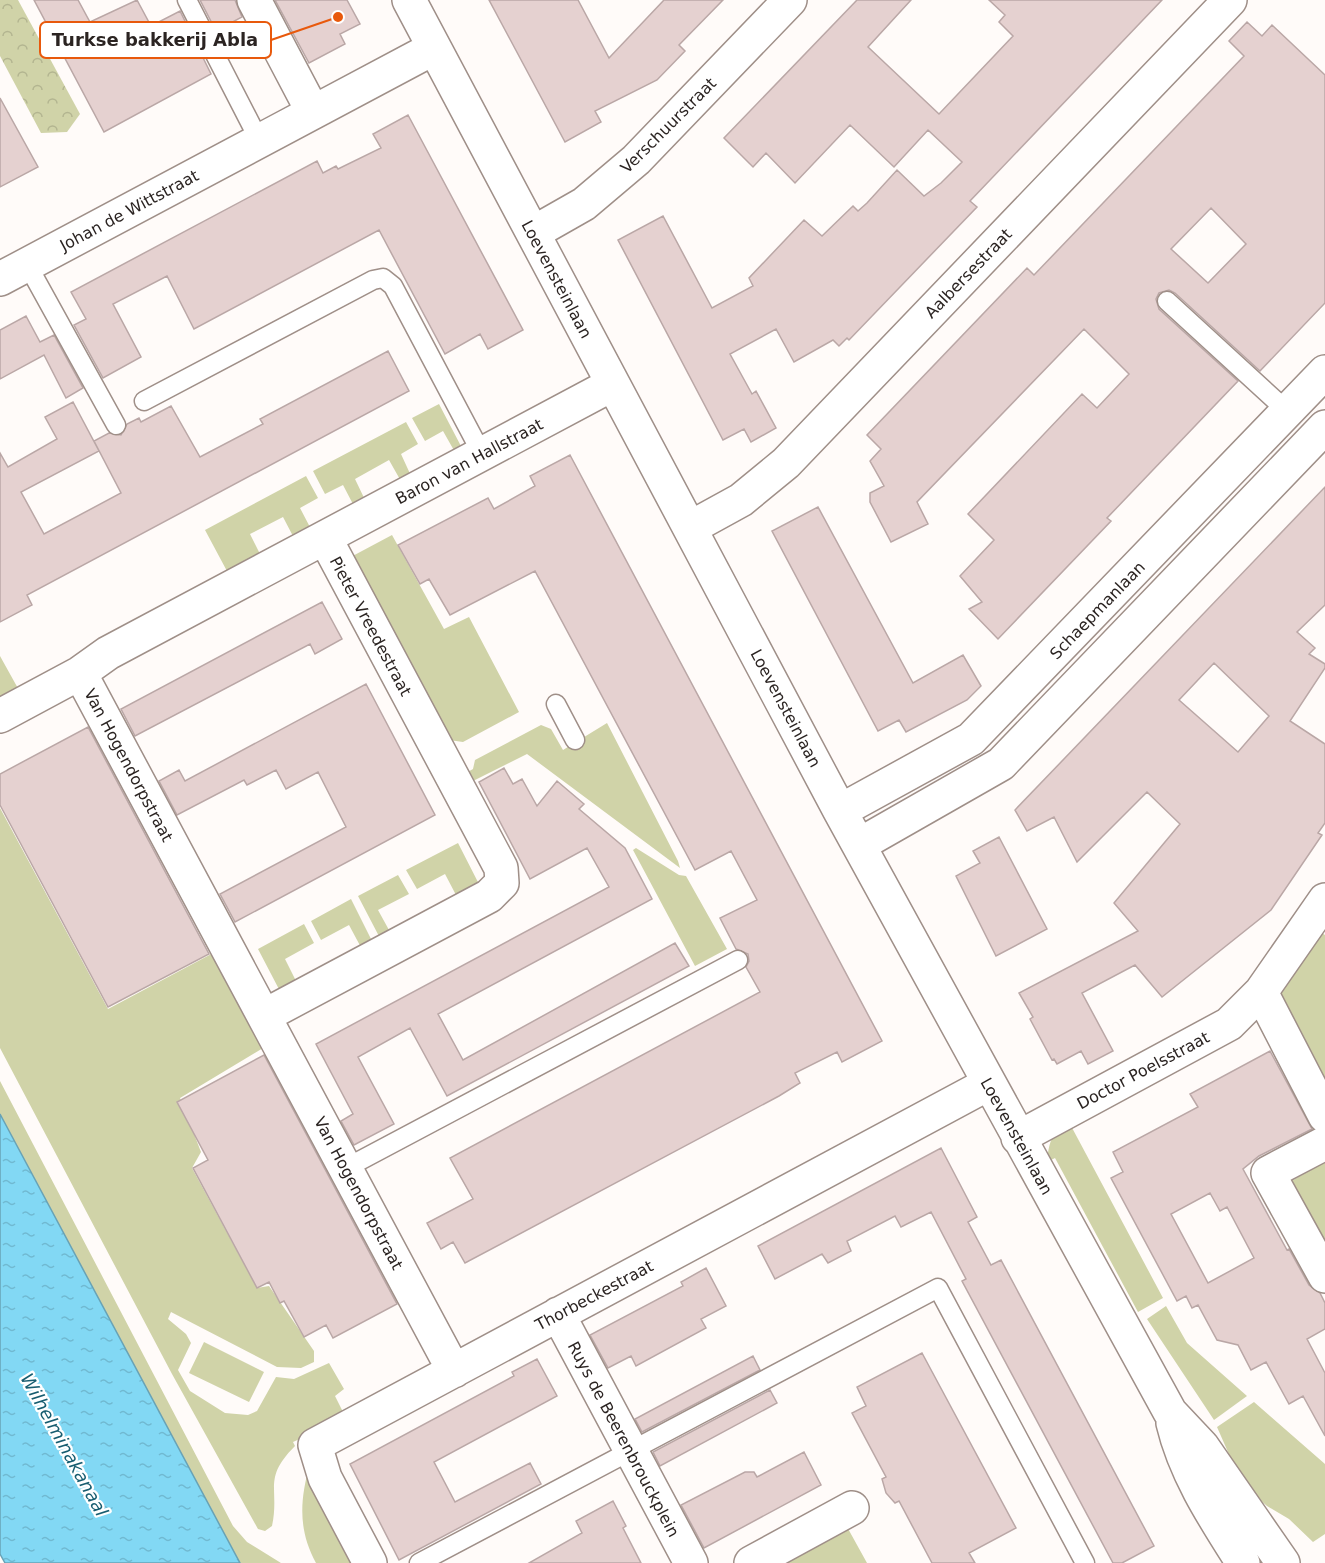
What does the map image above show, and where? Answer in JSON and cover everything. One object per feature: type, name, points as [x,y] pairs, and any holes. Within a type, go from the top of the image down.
[{"type":"street","points":[[254,0],[313,112]]},
{"type":"street","name":"Loevensteinlaan","points":[[409,0],[840,811],[1017,1138],[1170,1412],[1202,1446],[1283,1563]]},
{"type":"street","name":"Verschuurstraat","points":[[533,233],[584,204],[636,160],[790,0]]},
{"type":"street","name":"Aalbersestraat","points":[[690,528],[741,500],[786,463],[1230,0]]},
{"type":"street","name":"Johan de Wittstraat","points":[[14,272],[434,48]]},
{"type":"street","name":"Schaepmanlaan","points":[[840,811],[971,739],[1325,372]]},
{"type":"street","name":"Baron van Hallstraat","points":[[325,538],[613,384]]},
{"type":"street","points":[[859,845],[1000,764],[1321,440]]},
{"type":"street","name":"Pieter Vreedestraat","points":[[0,716],[80,673],[108,653],[325,538],[501,868],[502,884],[489,896],[264,1016]]},
{"type":"street","name":"Van Hogendorpstraat","points":[[80,673],[454,1371]]},
{"type":"street","name":"Doctor Poelsstraat","points":[[1017,1138],[1229,1024],[1261,992],[1321,905]]},
{"type":"street","points":[[1261,992],[1325,1116]]},
{"type":"street","name":"Thorbeckestraat","points":[[370,1563],[325,1478],[315,1445],[988,1084]]},
{"type":"street","points":[[1325,1143],[1268,1173],[1325,1276]]},
{"type":"street","name":"Ruys de Beerenbrouckplein","points":[[558,1314],[691,1563]]},
{"type":"street","name":"Loevensteinlaan","points":[[1170,1412],[1180,1451],[1213,1516],[1243,1563]]},
{"type":"street","points":[[751,1563],[852,1508]]},
{"type":"lane","points":[[187,0],[259,140]]},
{"type":"lane","points":[[14,272],[116,425]]},
{"type":"lane","points":[[144,401],[373,280],[383,278],[393,285],[482,454]]},
{"type":"lane","points":[[1167,301],[1287,411]]},
{"type":"lane","points":[[556,704],[575,740]]},
{"type":"lane","points":[[346,1168],[738,960]]},
{"type":"lane","points":[[419,1563],[938,1288],[1085,1563]]},
{"type":"green space","points":[[0,0],[18,0],[80,114],[67,132],[41,133],[0,56]]},
{"type":"green space","points":[[439,404],[463,450],[456,454],[443,431],[425,441],[412,418]]},
{"type":"green space","points":[[406,422],[418,444],[401,454],[412,478],[402,483],[389,460],[355,479],[366,502],[355,508],[343,485],[325,494],[313,471]]},
{"type":"green space","points":[[306,476],[318,498],[300,508],[312,531],[295,540],[283,517],[250,534],[262,558],[228,573],[205,530]]},
{"type":"green space","points":[[392,535],[444,629],[469,617],[519,712],[463,742],[449,740],[347,559]]},
{"type":"green space","points":[[0,656],[20,692],[0,703]]},
{"type":"green space","points":[[607,723],[680,868],[527,754],[467,784],[466,773],[473,769],[475,760],[541,725],[551,729],[563,750]]},
{"type":"green space","points":[[0,808],[108,1009],[217,951],[268,1045],[180,1098],[201,1152],[192,1168],[257,1288],[269,1286],[314,1351],[314,1362],[301,1368],[277,1367],[171,1312],[168,1319],[186,1334],[191,1343],[178,1370],[190,1391],[225,1413],[248,1415],[257,1411],[276,1377],[294,1379],[329,1363],[344,1389],[335,1396],[346,1418],[293,1442],[295,1446],[279,1467],[274,1484],[272,1526],[265,1531],[258,1529],[172,1374],[0,1048]]},
{"type":"green space","points":[[458,843],[482,890],[456,895],[445,874],[417,889],[406,870]]},
{"type":"green space","points":[[636,848],[679,875],[686,876],[727,949],[695,966],[633,850]]},
{"type":"green space","points":[[398,875],[409,894],[378,910],[389,930],[382,942],[358,896]]},
{"type":"green space","points":[[351,899],[375,947],[364,953],[349,925],[321,940],[311,921]]},
{"type":"green space","points":[[304,924],[314,943],[285,959],[299,987],[282,995],[258,949]]},
{"type":"green space","points":[[1313,927],[1325,935],[1325,1084],[1273,983]]},
{"type":"green space","points":[[0,1081],[233,1526],[247,1542],[281,1563],[240,1563],[0,1114]]},
{"type":"green space","points":[[1070,1124],[1163,1298],[1138,1312],[1055,1158],[1047,1162],[1052,1138],[1059,1130]]},
{"type":"green space","points":[[1325,1161],[1325,1245],[1290,1182]]},
{"type":"green space","points":[[1166,1306],[1187,1343],[1247,1396],[1214,1420],[1147,1319]]},
{"type":"green space","points":[[204,1342],[264,1372],[249,1402],[189,1373]]},
{"type":"green space","points":[[1254,1402],[1325,1464],[1325,1534],[1313,1542],[1289,1519],[1267,1506],[1242,1484],[1217,1427]]},
{"type":"green space","points":[[309,1467],[362,1563],[316,1563],[306,1539],[302,1515]]},
{"type":"green space","points":[[846,1525],[867,1563],[776,1563]]},
{"type":"water","name":"Wilhelminakanaal","points":[[0,1114],[240,1563],[5,1563],[0,1554]]},
{"type":"building","points":[[34,0],[78,0],[90,22],[137,0],[151,26],[180,11],[211,74],[104,132]]},
{"type":"building","points":[[200,0],[235,0],[242,17],[216,31]]},
{"type":"building","points":[[275,0],[347,0],[360,24],[340,34],[345,44],[309,63]]},
{"type":"building","points":[[489,0],[578,0],[609,58],[664,0],[723,0],[679,45],[685,51],[657,80],[595,111],[601,122],[565,142]]},
{"type":"building","points":[[857,0],[911,0],[868,47],[939,114],[1013,36],[999,22],[1005,15],[989,0],[1162,0],[970,201],[977,207],[849,340],[847,338],[839,346],[833,340],[794,362],[776,329],[730,354],[752,394],[756,391],[776,428],[751,442],[744,429],[723,440],[618,240],[663,216],[712,308],[753,286],[749,278],[804,220],[822,236],[853,206],[858,211],[897,170],[924,196],[962,162],[928,130],[894,167],[850,125],[795,183],[766,153],[753,167],[724,138]]},
{"type":"building","points":[[1247,22],[1262,36],[1272,25],[1325,75],[1325,303],[1260,371],[1175,293],[1169,290],[1159,293],[1156,299],[1159,309],[1238,381],[1107,518],[1111,521],[998,639],[969,609],[982,602],[960,576],[994,540],[968,514],[1082,394],[1097,408],[1129,374],[1084,329],[917,502],[928,524],[891,542],[870,502],[870,493],[884,486],[870,461],[881,449],[867,435],[1027,268],[1034,275],[1244,56],[1229,41]],"holes":[[[1211,208],[1246,244],[1208,283],[1171,249]]]},
{"type":"building","points":[[0,98],[38,167],[0,187]]},
{"type":"building","points":[[408,115],[523,330],[488,349],[480,334],[445,354],[379,230],[194,329],[167,276],[113,304],[141,357],[103,378],[74,325],[86,319],[71,292],[317,161],[323,173],[336,166],[338,169],[381,148],[373,134]]},
{"type":"building","points":[[26,316],[40,342],[54,335],[83,388],[66,398],[44,355],[0,379],[0,330]]},
{"type":"building","points":[[388,351],[409,391],[27,595],[32,605],[0,622],[0,453],[8,467],[57,439],[45,417],[73,402],[99,451],[21,492],[44,534],[121,493],[94,441],[109,433],[121,435],[127,424],[139,418],[141,422],[171,406],[200,457],[263,424],[260,419]]},
{"type":"building","points":[[570,455],[882,1041],[842,1062],[837,1052],[795,1073],[800,1083],[779,1096],[465,1263],[453,1242],[441,1249],[427,1223],[473,1199],[450,1158],[760,992],[746,967],[749,961],[748,954],[736,949],[720,918],[757,900],[731,851],[695,870],[535,571],[450,615],[429,579],[420,584],[398,545],[488,498],[494,509],[535,486],[530,476]]},
{"type":"building","points":[[1325,487],[1325,605],[1297,632],[1315,648],[1309,654],[1325,664],[1325,668],[1290,721],[1325,744],[1325,823],[1318,833],[1322,835],[1271,910],[1162,997],[1135,965],[1082,993],[1113,1051],[1088,1064],[1081,1051],[1057,1064],[1054,1059],[1052,1060],[1030,1019],[1033,1017],[1019,993],[1138,931],[1114,903],[1180,824],[1147,792],[1077,862],[1054,817],[1027,831],[1015,810]],"holes":[[[1214,663],[1269,716],[1238,752],[1179,700]]]},
{"type":"building","points":[[818,507],[913,683],[963,655],[981,686],[967,700],[906,732],[899,720],[878,731],[772,531]]},
{"type":"building","points":[[322,602],[342,639],[315,654],[310,644],[135,736],[121,709]]},
{"type":"building","points":[[366,684],[435,815],[235,922],[220,894],[346,827],[318,772],[286,789],[276,770],[247,785],[244,780],[177,815],[159,781],[179,770],[185,781]]},
{"type":"building","points":[[88,727],[209,954],[108,1007],[0,805],[0,774]]},
{"type":"building","points":[[504,768],[513,784],[522,779],[537,806],[557,781],[584,804],[579,809],[625,848],[652,899],[438,1014],[463,1060],[675,943],[689,966],[447,1096],[410,1028],[358,1057],[394,1124],[354,1145],[341,1121],[353,1114],[316,1044],[609,887],[587,848],[530,879],[479,782]]},
{"type":"building","points":[[999,837],[1047,929],[996,956],[956,876],[980,863],[973,851]]},
{"type":"building","points":[[1270,1051],[1312,1129],[1259,1156],[1243,1169],[1287,1250],[1289,1249],[1309,1285],[1320,1293],[1325,1303],[1325,1329],[1307,1339],[1325,1373],[1325,1436],[1303,1396],[1289,1404],[1266,1362],[1251,1370],[1238,1345],[1217,1340],[1198,1305],[1192,1308],[1186,1296],[1177,1301],[1111,1178],[1123,1172],[1113,1152],[1198,1107],[1190,1094]],"holes":[[[1210,1193],[1220,1211],[1227,1207],[1254,1258],[1208,1283],[1171,1214]]]},
{"type":"building","points":[[264,1055],[397,1304],[333,1338],[326,1325],[304,1337],[284,1301],[280,1303],[269,1282],[257,1288],[193,1168],[208,1160],[177,1102]]},
{"type":"building","points":[[941,1148],[977,1217],[968,1222],[991,1265],[1001,1260],[1154,1546],[1122,1563],[1113,1563],[962,1281],[966,1279],[931,1212],[901,1227],[895,1216],[847,1241],[851,1251],[828,1263],[822,1254],[775,1279],[758,1246]]},
{"type":"building","points":[[706,1268],[726,1306],[701,1319],[706,1328],[636,1366],[631,1356],[608,1368],[590,1335],[683,1286],[681,1282]]},
{"type":"building","points":[[922,1353],[1016,1528],[969,1553],[975,1563],[932,1563],[899,1501],[895,1503],[886,1493],[882,1479],[886,1477],[852,1413],[866,1406],[857,1387]]},
{"type":"building","points":[[753,1356],[760,1370],[642,1432],[635,1419]]},
{"type":"building","points":[[537,1359],[557,1396],[434,1462],[455,1502],[530,1463],[541,1484],[399,1560],[350,1464],[514,1376],[512,1372]]},
{"type":"building","points":[[770,1390],[777,1403],[660,1466],[653,1452]]},
{"type":"building","points":[[804,1452],[821,1485],[704,1548],[681,1505],[745,1472],[754,1472],[757,1477]]},
{"type":"building","points":[[613,1501],[626,1526],[623,1528],[641,1563],[529,1563],[582,1533],[576,1521]]},
{"type":"place","name":"Turkse bakkerij Abla","points":[[338,17]]}]
